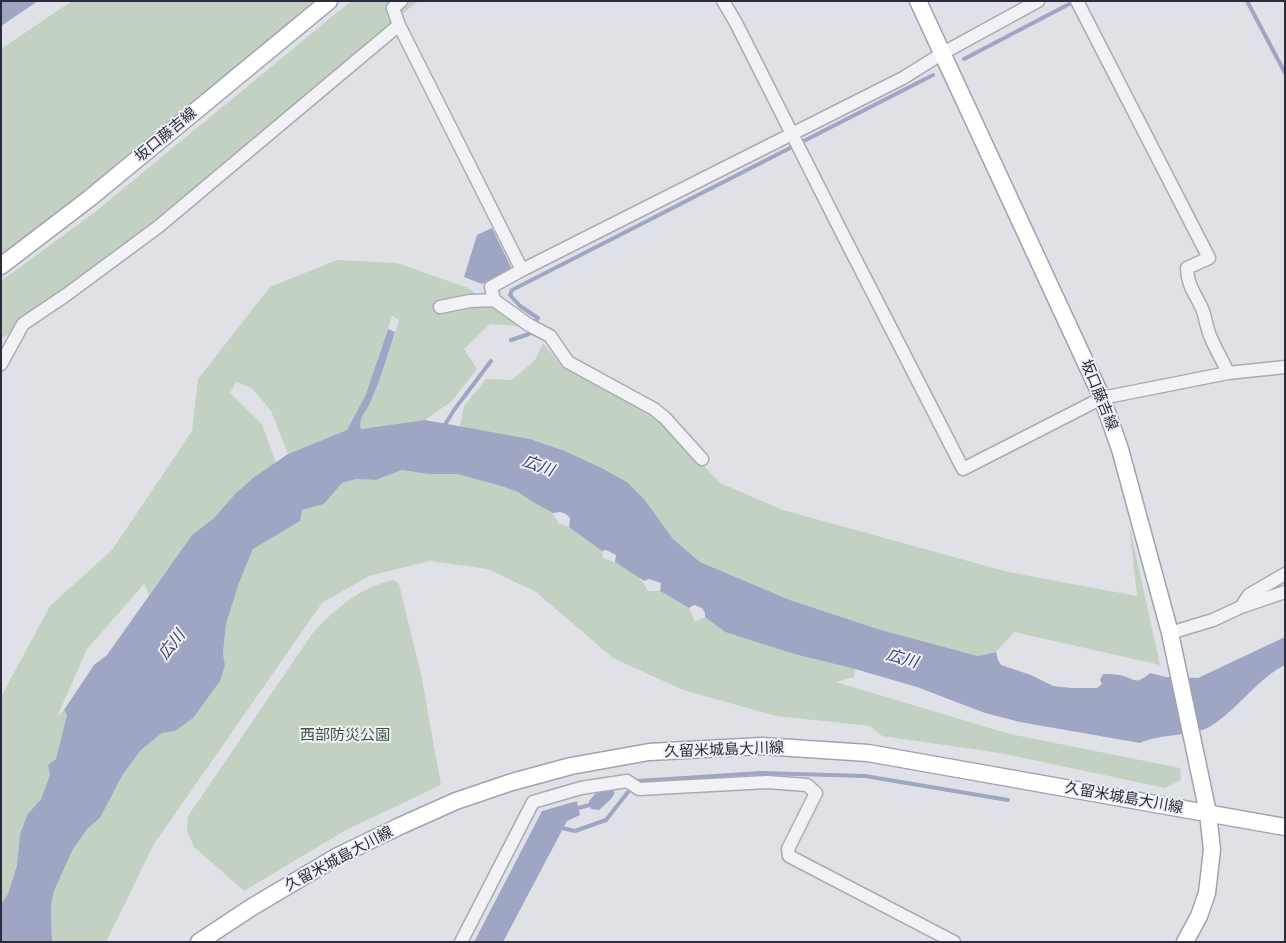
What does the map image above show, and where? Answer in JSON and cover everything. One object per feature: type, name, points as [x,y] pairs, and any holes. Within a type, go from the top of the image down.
[{"type":"main road","name":"坂口藤吉線","points":[[1,266],[90,198],[329,1]]},
{"type":"main road","name":"坂口藤吉線","points":[[918,1],[1102,398],[1120,449],[1171,637],[1208,813],[1212,850],[1207,893],[1199,916],[1185,942]]},
{"type":"main road","name":"久留米城島大川線","points":[[199,942],[252,907],[338,856],[456,801],[512,782],[571,766],[649,752],[762,746],[868,753],[1285,827]]},
{"type":"street","points":[[401,1],[393,8],[399,26],[522,270]]},
{"type":"street","points":[[723,1],[736,22],[963,469],[1102,398],[1228,373],[1285,368]]},
{"type":"street","points":[[494,300],[491,287],[903,78],[1038,1]]},
{"type":"street","points":[[1077,1],[1209,258],[1187,268],[1187,277],[1192,292],[1203,311],[1210,338],[1223,359],[1228,373]]},
{"type":"street","points":[[1,364],[23,324],[66,295],[158,227],[399,26]]},
{"type":"street","points":[[440,307],[470,301],[494,300],[532,327],[550,336],[568,362],[660,414],[702,459]]},
{"type":"street","points":[[1241,607],[1249,595],[1285,574]]},
{"type":"street","points":[[1171,637],[1241,607],[1285,592]]},
{"type":"street","points":[[461,942],[533,802],[581,788],[627,781],[639,789],[767,782],[807,785],[816,792],[788,849],[789,856],[954,942]]},
{"type":"green space","points":[[72,1],[316,1],[63,210],[1,257],[1,49]]},
{"type":"green space","points":[[351,1],[418,1],[158,218],[1,339],[1,281],[95,212]]},
{"type":"green space","points":[[337,260],[397,263],[468,288],[518,326],[490,324],[464,349],[477,369],[452,401],[425,420],[361,429],[360,421],[377,388],[399,320],[392,316],[366,394],[347,430],[288,454],[271,411],[252,388],[236,382],[230,393],[262,424],[276,463],[253,478],[235,494],[214,518],[192,535],[149,595],[144,584],[87,649],[57,717],[64,710],[67,715],[56,759],[48,765],[50,775],[41,799],[27,815],[20,834],[17,864],[8,894],[1,904],[1,697],[50,606],[112,550],[192,431],[198,379],[270,287]]},
{"type":"green space","points":[[543,343],[562,366],[656,415],[720,483],[783,510],[1008,572],[1137,596],[1129,524],[1160,665],[1014,632],[996,652],[978,656],[881,630],[790,600],[700,562],[673,539],[645,500],[627,482],[603,468],[565,451],[530,439],[460,427],[464,406],[486,379],[512,380],[535,360]]},
{"type":"green space","points":[[402,470],[428,474],[457,474],[518,492],[553,513],[559,524],[569,527],[602,551],[603,558],[623,566],[635,574],[648,591],[660,591],[689,608],[695,622],[705,617],[725,632],[794,654],[855,669],[854,677],[836,682],[1010,734],[1180,768],[1181,780],[1165,788],[1000,753],[882,736],[870,726],[776,716],[683,690],[613,658],[536,592],[488,569],[430,561],[369,576],[322,603],[154,844],[106,942],[52,942],[51,906],[54,891],[73,849],[88,828],[100,818],[123,774],[141,750],[162,733],[175,731],[225,665],[223,654],[226,624],[239,583],[253,549],[270,538],[302,510],[324,504],[342,483],[356,479],[376,480]]},
{"type":"green space","name":"西部防災公園","points":[[394,580],[399,584],[421,674],[441,785],[346,830],[244,891],[194,847],[187,831],[188,816],[312,634],[349,600],[370,588]]},
{"type":"water","points":[[1,1],[38,1],[1,26]]},
{"type":"water","points":[[492,228],[512,269],[482,284],[464,277],[477,235]]},
{"type":"water","name":"広川","points":[[388,329],[395,332],[376,389],[363,414],[361,429],[425,420],[530,439],[565,451],[627,482],[645,500],[673,539],[700,562],[790,600],[881,630],[978,656],[996,652],[1001,665],[1031,675],[1053,686],[1097,688],[1102,684],[1100,680],[1103,674],[1120,675],[1135,680],[1141,679],[1150,673],[1166,677],[1198,678],[1285,637],[1285,665],[1265,678],[1221,719],[1211,726],[1195,732],[1157,738],[1140,743],[1020,722],[985,713],[917,687],[794,654],[725,632],[705,617],[702,608],[694,605],[689,608],[660,591],[661,583],[649,579],[644,581],[615,562],[616,555],[606,550],[602,551],[569,527],[570,518],[566,514],[560,512],[553,513],[518,492],[457,474],[428,474],[402,470],[376,480],[356,479],[342,483],[324,504],[302,510],[300,521],[253,549],[239,583],[226,624],[223,654],[225,665],[220,681],[193,718],[175,731],[162,733],[141,750],[123,774],[100,818],[88,828],[73,849],[54,891],[51,906],[52,942],[1,942],[1,904],[8,894],[17,865],[20,834],[27,815],[41,799],[50,775],[48,765],[56,759],[67,715],[64,710],[94,665],[107,655],[192,535],[214,518],[235,494],[253,478],[288,454],[347,430],[366,394]]},
{"type":"water","points":[[612,789],[615,793],[599,810],[591,809],[590,807],[579,810],[580,815],[567,821],[503,942],[474,942],[542,811],[577,801],[578,806],[589,803],[595,794]]},
{"type":"waterway","points":[[964,59],[1075,1]]},
{"type":"waterway","points":[[1247,1],[1285,73]]},
{"type":"waterway","points":[[511,340],[529,334],[538,318],[520,306],[510,295],[512,290],[933,75]]},
{"type":"waterway","points":[[443,428],[454,410],[491,361]]},
{"type":"waterway","points":[[638,781],[761,773],[865,776],[1008,800]]},
{"type":"waterway","points":[[562,828],[575,831],[606,820],[628,792]]}]
